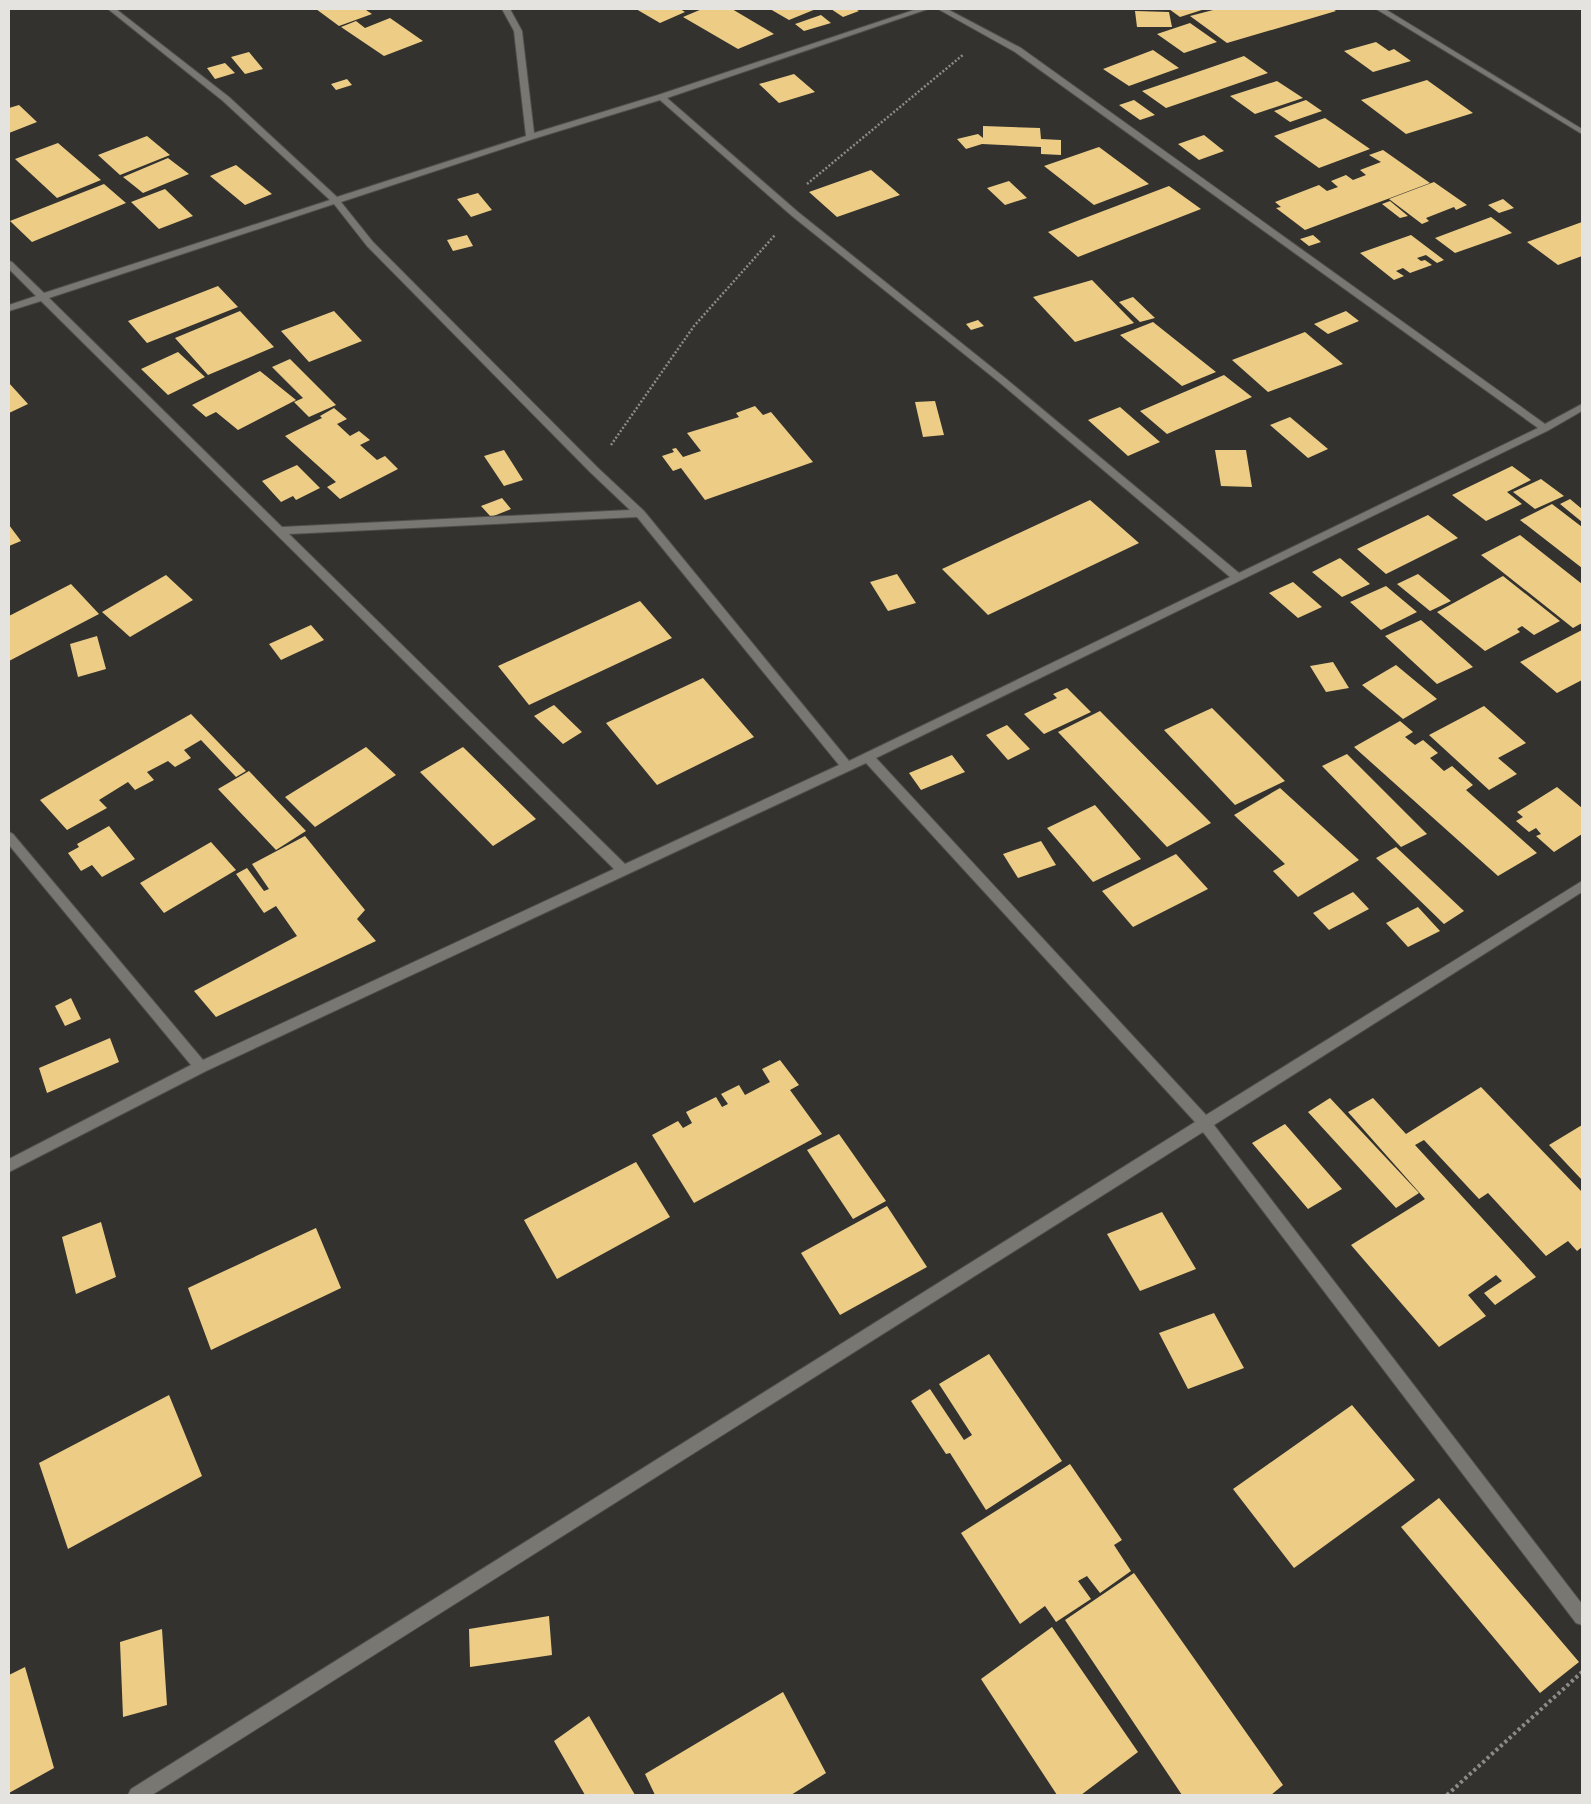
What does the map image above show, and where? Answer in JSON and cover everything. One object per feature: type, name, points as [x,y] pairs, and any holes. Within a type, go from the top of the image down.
[{"type":"street","points":[[112,9],[226,98],[335,200],[370,244],[594,470],[640,513],[847,767]]},
{"type":"street","points":[[506,9],[518,31],[530,137]]},
{"type":"street","points":[[9,308],[335,200],[661,97],[924,9]]},
{"type":"street","points":[[942,9],[1018,50],[1545,428]]},
{"type":"street","points":[[1380,9],[1582,132]]},
{"type":"street","points":[[661,97],[795,214],[1002,380],[1238,578]]},
{"type":"street","points":[[9,264],[624,871]]},
{"type":"street","points":[[9,1166],[201,1067],[868,757],[1545,428],[1582,407]]},
{"type":"street","points":[[279,531],[640,513]]},
{"type":"street","points":[[868,757],[1205,1124],[1582,1617]]},
{"type":"street","points":[[9,837],[201,1067]]},
{"type":"street","points":[[137,1795],[1582,886]]},
{"type":"path","points":[[1447,1795],[1582,1672]]},
{"type":"building","points":[[316,9],[370,9],[366,10],[372,14],[339,26]]},
{"type":"building","points":[[636,9],[680,9],[685,12],[660,23]]},
{"type":"building","points":[[702,9],[732,9],[774,34],[738,49],[683,17]]},
{"type":"building","points":[[770,9],[816,9],[789,20]]},
{"type":"building","points":[[831,9],[855,9],[859,11],[843,17]]},
{"type":"building","points":[[1169,9],[1205,9],[1180,17]]},
{"type":"building","points":[[1217,9],[1333,9],[1336,11],[1227,43],[1190,16]]},
{"type":"building","points":[[1135,11],[1169,12],[1172,27],[1137,27]]},
{"type":"building","points":[[821,15],[831,23],[804,31],[795,24]]},
{"type":"building","points":[[390,18],[423,41],[384,56],[341,27],[356,21],[365,28]]},
{"type":"building","points":[[1190,23],[1217,42],[1184,53],[1157,34]]},
{"type":"building","points":[[1376,42],[1389,51],[1394,49],[1411,61],[1373,72],[1344,51]]},
{"type":"building","points":[[1153,50],[1179,68],[1129,86],[1103,69]]},
{"type":"building","points":[[249,52],[263,69],[245,74],[231,57]]},
{"type":"building","points":[[1244,56],[1268,73],[1166,108],[1142,91]]},
{"type":"building","points":[[225,63],[235,73],[215,79],[207,68]]},
{"type":"building","points":[[794,74],[815,92],[779,103],[759,84]]},
{"type":"building","points":[[347,79],[352,85],[336,90],[331,84]]},
{"type":"building","points":[[1427,80],[1473,113],[1406,134],[1361,100]]},
{"type":"building","points":[[1277,81],[1303,98],[1255,114],[1230,96]]},
{"type":"building","points":[[1134,100],[1155,115],[1140,120],[1119,105]]},
{"type":"building","points":[[1306,100],[1322,111],[1290,122],[1274,111]]},
{"type":"building","points":[[19,105],[37,122],[9,133],[9,108]]},
{"type":"building","points":[[1325,118],[1370,149],[1319,168],[1274,136]]},
{"type":"building","points":[[983,126],[1040,128],[1041,139],[1061,140],[1061,155],[1041,154],[1041,147],[982,144],[966,149],[957,139],[978,134],[983,138]]},
{"type":"building","points":[[1204,135],[1224,151],[1199,160],[1178,144]]},
{"type":"building","points":[[147,136],[170,155],[120,175],[98,155]]},
{"type":"building","points":[[58,143],[101,180],[57,198],[15,159]]},
{"type":"building","points":[[1099,147],[1149,184],[1094,205],[1044,166]]},
{"type":"building","points":[[1383,150],[1430,183],[1305,230],[1276,208],[1281,207],[1275,202],[1319,185],[1327,191],[1338,187],[1331,181],[1346,175],[1353,180],[1366,175],[1360,170],[1381,162],[1369,155]]},
{"type":"building","points":[[168,158],[189,174],[143,193],[123,177]]},
{"type":"building","points":[[236,165],[272,194],[245,205],[210,176]]},
{"type":"building","points":[[871,170],[900,195],[837,217],[809,192]]},
{"type":"building","points":[[1009,181],[1027,198],[1005,205],[987,188]]},
{"type":"building","points":[[1434,182],[1467,205],[1456,210],[1454,207],[1426,218],[1429,221],[1422,224],[1389,199]]},
{"type":"building","points":[[104,184],[126,203],[32,242],[10,221]]},
{"type":"building","points":[[1169,186],[1201,209],[1078,257],[1048,232]]},
{"type":"building","points":[[165,189],[193,216],[159,229],[131,202]]},
{"type":"building","points":[[478,193],[492,210],[471,217],[457,199]]},
{"type":"building","points":[[1503,199],[1514,208],[1499,213],[1488,205]]},
{"type":"building","points":[[1390,201],[1408,216],[1400,218],[1382,204]]},
{"type":"building","points":[[1491,217],[1512,233],[1455,253],[1435,238]]},
{"type":"building","points":[[1582,222],[1582,256],[1558,265],[1527,242]]},
{"type":"building","points":[[467,235],[473,246],[453,251],[447,240]]},
{"type":"building","points":[[1313,235],[1321,242],[1309,246],[1300,239]]},
{"type":"building","points":[[1411,235],[1444,260],[1437,263],[1426,255],[1417,258],[1421,261],[1425,260],[1432,265],[1410,273],[1403,268],[1396,271],[1404,276],[1394,280],[1360,253]]},
{"type":"building","points":[[1092,280],[1134,323],[1075,342],[1033,297]]},
{"type":"building","points":[[218,286],[238,307],[147,343],[128,321]]},
{"type":"building","points":[[1133,297],[1155,318],[1140,322],[1119,302]]},
{"type":"building","points":[[240,311],[274,347],[208,375],[175,338]]},
{"type":"building","points":[[334,311],[362,341],[309,362],[281,331]]},
{"type":"building","points":[[1346,311],[1359,321],[1328,334],[1314,324]]},
{"type":"building","points":[[978,320],[984,326],[971,330],[966,324]]},
{"type":"building","points":[[1153,322],[1216,372],[1182,386],[1120,335]]},
{"type":"building","points":[[1305,332],[1343,364],[1268,392],[1232,360]]},
{"type":"building","points":[[178,352],[205,377],[168,395],[141,369]]},
{"type":"building","points":[[290,359],[336,405],[309,417],[294,402],[303,398],[272,367]]},
{"type":"building","points":[[260,371],[296,400],[238,430],[216,412],[206,417],[192,405]]},
{"type":"building","points":[[1224,375],[1252,397],[1167,434],[1140,411]]},
{"type":"building","points":[[9,383],[28,404],[9,413]]},
{"type":"building","points":[[935,401],[944,435],[923,437],[915,402]]},
{"type":"building","points":[[755,406],[763,415],[771,412],[813,462],[705,500],[681,468],[673,471],[662,456],[674,452],[672,449],[676,448],[683,457],[701,451],[687,433],[739,417],[736,413]]},
{"type":"building","points":[[1120,407],[1160,442],[1128,456],[1088,420]]},
{"type":"building","points":[[334,408],[347,419],[337,424],[350,436],[359,431],[370,440],[360,445],[377,460],[385,456],[398,469],[340,499],[327,487],[336,482],[285,436],[322,418],[320,416]]},
{"type":"building","points":[[1290,417],[1328,449],[1308,458],[1270,425]]},
{"type":"building","points":[[504,450],[523,480],[504,486],[484,456]]},
{"type":"building","points":[[1215,450],[1246,450],[1252,487],[1221,486]]},
{"type":"building","points":[[297,465],[320,488],[296,500],[293,496],[281,502],[262,481]]},
{"type":"building","points":[[1512,466],[1531,480],[1507,492],[1522,504],[1486,521],[1452,495]]},
{"type":"building","points":[[1541,479],[1564,496],[1535,509],[1513,492]]},
{"type":"building","points":[[502,498],[511,509],[491,517],[481,506]]},
{"type":"building","points":[[1570,499],[1582,509],[1582,522],[1560,504]]},
{"type":"building","points":[[1090,500],[1139,543],[988,615],[942,569]]},
{"type":"building","points":[[1552,504],[1582,527],[1582,568],[1520,520]]},
{"type":"building","points":[[1428,515],[1458,538],[1386,574],[1357,549]]},
{"type":"building","points":[[9,525],[21,541],[9,546]]},
{"type":"building","points":[[1520,535],[1582,584],[1582,623],[1573,628],[1481,555]]},
{"type":"building","points":[[1340,558],[1370,584],[1342,597],[1312,572]]},
{"type":"building","points":[[897,574],[916,603],[888,611],[870,582]]},
{"type":"building","points":[[1418,574],[1451,601],[1430,611],[1397,584]]},
{"type":"building","points":[[166,575],[193,600],[130,637],[102,612]]},
{"type":"building","points":[[1503,576],[1560,621],[1534,635],[1522,626],[1517,629],[1520,632],[1485,651],[1437,612]]},
{"type":"building","points":[[1293,582],[1322,607],[1298,618],[1269,593]]},
{"type":"building","points":[[71,584],[99,614],[9,661],[9,616]]},
{"type":"building","points":[[1386,586],[1417,612],[1381,630],[1350,602]]},
{"type":"building","points":[[640,601],[672,638],[529,705],[498,666]]},
{"type":"building","points":[[1421,620],[1473,667],[1437,684],[1385,636]]},
{"type":"building","points":[[311,625],[324,640],[281,660],[269,644]]},
{"type":"building","points":[[1582,630],[1582,680],[1557,693],[1520,662]]},
{"type":"building","points":[[97,636],[106,669],[78,677],[70,644]]},
{"type":"building","points":[[1333,662],[1349,688],[1326,692],[1310,666]]},
{"type":"building","points":[[1396,665],[1437,699],[1403,719],[1362,685]]},
{"type":"building","points":[[703,678],[754,737],[657,785],[606,723]]},
{"type":"building","points":[[1067,688],[1091,712],[1044,734],[1024,714],[1057,698],[1053,694]]},
{"type":"building","points":[[554,705],[582,732],[563,744],[534,716]]},
{"type":"building","points":[[1484,706],[1526,743],[1498,758],[1517,774],[1489,790],[1429,735]]},
{"type":"building","points":[[1212,708],[1285,781],[1235,805],[1164,730]]},
{"type":"building","points":[[1100,711],[1211,823],[1167,847],[1058,732]]},
{"type":"building","points":[[191,714],[246,771],[236,777],[201,740],[184,750],[191,758],[175,767],[168,761],[147,772],[154,780],[135,790],[128,782],[99,800],[107,808],[67,830],[40,800]]},
{"type":"building","points":[[1400,721],[1413,732],[1405,737],[1415,745],[1423,740],[1438,753],[1430,758],[1444,771],[1452,766],[1473,785],[1466,790],[1537,853],[1498,876],[1354,747]]},
{"type":"building","points":[[1007,725],[1030,749],[1008,760],[986,735]]},
{"type":"building","points":[[366,747],[396,775],[315,827],[285,797]]},
{"type":"building","points":[[463,747],[536,819],[493,846],[420,772]]},
{"type":"building","points":[[1347,754],[1427,834],[1401,847],[1322,766]]},
{"type":"building","points":[[952,755],[965,772],[921,790],[909,773]]},
{"type":"building","points":[[249,771],[306,831],[276,850],[218,789]]},
{"type":"building","points":[[1557,787],[1582,808],[1582,834],[1554,852],[1536,836],[1541,834],[1536,828],[1529,832],[1516,821],[1523,817],[1517,812]]},
{"type":"building","points":[[1280,788],[1359,860],[1298,897],[1273,871],[1285,864],[1234,815]]},
{"type":"building","points":[[1095,805],[1141,859],[1093,882],[1047,828]]},
{"type":"building","points":[[109,826],[135,859],[102,877],[92,865],[81,871],[68,853],[79,847],[77,844]]},
{"type":"building","points":[[305,836],[365,910],[357,919],[376,941],[216,1017],[194,991],[297,936],[276,906],[264,913],[236,874],[247,868],[264,891],[269,889],[252,864]]},
{"type":"building","points":[[1041,841],[1056,865],[1018,878],[1003,854]]},
{"type":"building","points":[[211,842],[236,870],[164,913],[140,883]]},
{"type":"building","points":[[1396,847],[1464,911],[1444,924],[1376,858]]},
{"type":"building","points":[[1176,854],[1208,889],[1133,927],[1102,891]]},
{"type":"building","points":[[1353,892],[1369,909],[1329,930],[1313,913]]},
{"type":"building","points":[[1418,907],[1440,931],[1408,947],[1386,923]]},
{"type":"building","points":[[71,998],[81,1019],[65,1026],[55,1006]]},
{"type":"building","points":[[110,1038],[119,1062],[47,1093],[39,1068]]},
{"type":"building","points":[[780,1060],[799,1085],[790,1090],[822,1134],[694,1203],[652,1135],[678,1121],[683,1128],[692,1123],[686,1112],[716,1097],[722,1107],[728,1104],[721,1094],[739,1085],[745,1095],[770,1082],[762,1069]]},
{"type":"building","points":[[1481,1087],[1582,1192],[1582,1247],[1577,1251],[1568,1241],[1546,1256],[1488,1193],[1479,1199],[1424,1140],[1415,1145],[1536,1277],[1495,1305],[1484,1293],[1502,1281],[1496,1275],[1468,1295],[1486,1316],[1439,1347],[1351,1245],[1425,1199],[1348,1112],[1373,1098],[1406,1134]]},
{"type":"building","points":[[1330,1098],[1419,1193],[1396,1208],[1308,1112]]},
{"type":"building","points":[[1285,1124],[1342,1189],[1308,1209],[1252,1143]]},
{"type":"building","points":[[1582,1125],[1582,1180],[1549,1145]]},
{"type":"building","points":[[839,1134],[886,1201],[853,1219],[807,1150]]},
{"type":"building","points":[[636,1162],[670,1217],[557,1279],[524,1220]]},
{"type":"building","points":[[887,1206],[927,1267],[840,1315],[801,1253]]},
{"type":"building","points":[[1162,1212],[1196,1269],[1140,1291],[1107,1234]]},
{"type":"building","points":[[101,1222],[116,1277],[76,1294],[62,1237]]},
{"type":"building","points":[[316,1228],[341,1288],[211,1350],[188,1288]]},
{"type":"building","points":[[1214,1313],[1244,1368],[1188,1389],[1159,1333]]},
{"type":"building","points":[[989,1354],[1062,1461],[986,1510],[950,1453],[946,1454],[911,1401],[930,1389],[964,1440],[972,1435],[939,1384]]},
{"type":"building","points":[[169,1395],[202,1476],[68,1549],[39,1463]]},
{"type":"building","points":[[1352,1405],[1415,1480],[1294,1568],[1233,1489]]},
{"type":"building","points":[[1070,1464],[1122,1540],[1114,1545],[1131,1571],[1100,1593],[1087,1576],[1078,1581],[1091,1599],[1056,1622],[1045,1606],[1020,1624],[961,1533]]},
{"type":"building","points":[[1439,1498],[1579,1662],[1540,1693],[1401,1527]]},
{"type":"building","points":[[1134,1573],[1283,1785],[1271,1795],[1182,1795],[1065,1620]]},
{"type":"building","points":[[549,1616],[552,1655],[470,1667],[469,1629]]},
{"type":"building","points":[[1052,1627],[1138,1752],[1081,1795],[1057,1795],[981,1679]]},
{"type":"building","points":[[162,1629],[167,1705],[123,1717],[120,1642]]},
{"type":"building","points":[[25,1667],[54,1768],[9,1793],[9,1675]]},
{"type":"building","points":[[783,1692],[826,1773],[791,1795],[655,1795],[645,1774]]},
{"type":"building","points":[[589,1716],[635,1795],[585,1795],[554,1741]]}]
